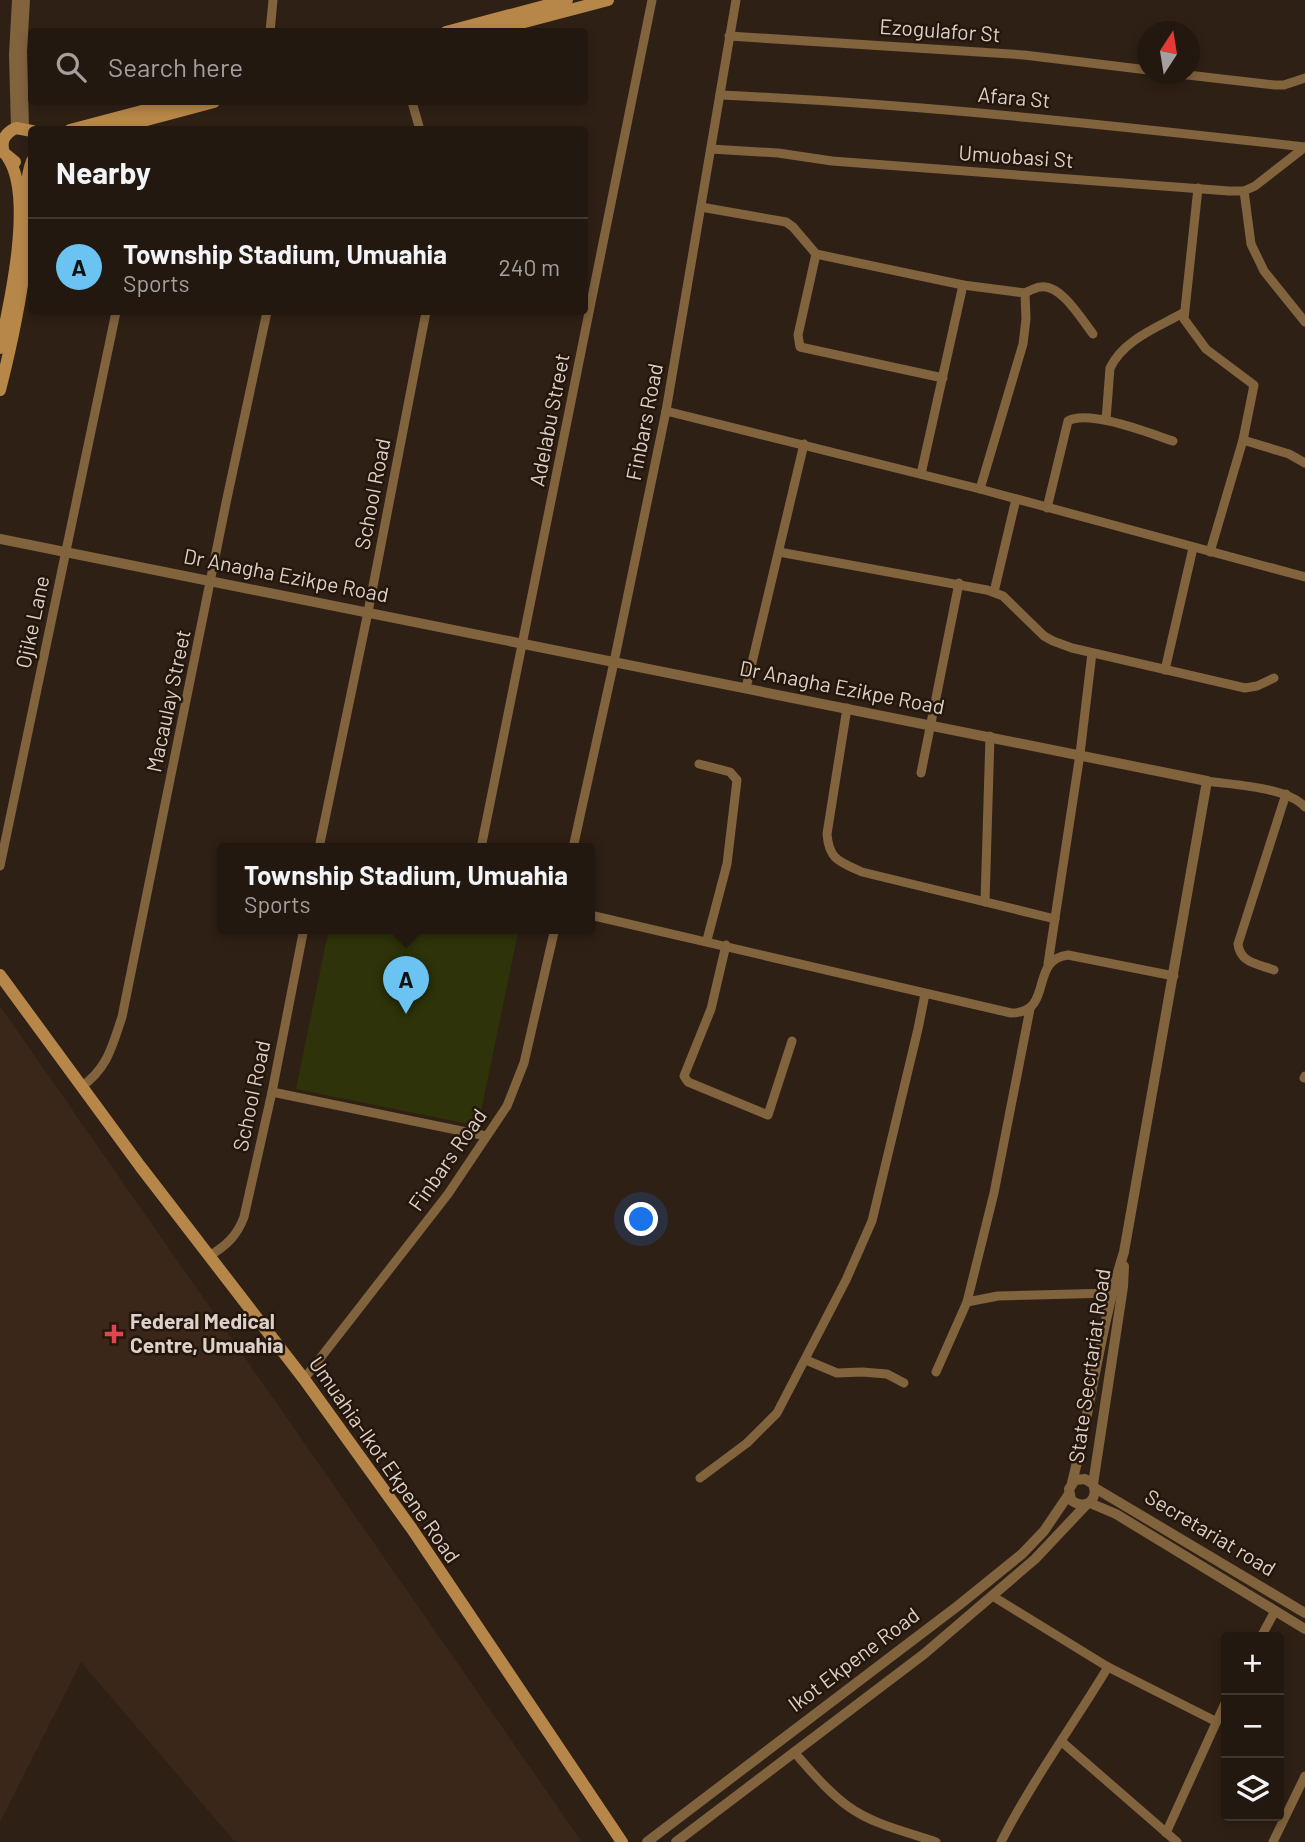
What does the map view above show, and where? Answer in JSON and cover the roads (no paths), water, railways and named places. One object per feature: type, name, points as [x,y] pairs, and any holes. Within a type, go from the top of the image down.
[{"type":"main road","points":[[461,28],[567,0]]},
{"type":"main road","points":[[501,28],[608,0]]},
{"type":"main road","points":[[85,126],[165,105]]},
{"type":"main road","points":[[124,126],[203,105]]},
{"type":"main road","points":[[0,348],[18,243],[16,171],[3,151],[5,135],[26,130]]},
{"type":"main road","points":[[3,151],[18,163],[28,161]]},
{"type":"main road","points":[[0,390],[23,278],[27,243],[28,180]]},
{"type":"main road","name":"Umuahia-Ikot Ekpene Road","points":[[0,975],[81,1087],[304,1379],[412,1530],[622,1842]]},
{"type":"street","points":[[17,0],[14,55],[26,130]]},
{"type":"street","points":[[25,0],[22,52],[26,130]]},
{"type":"street","points":[[270,28],[273,0]]},
{"type":"street","name":"Adelabu Street","points":[[482,843],[652,0]]},
{"type":"street","name":"Finbars Road","points":[[574,843],[666,411],[736,0]]},
{"type":"street","name":"Ezogulafor St","points":[[729,36],[997,52],[1137,69]]},
{"type":"street","points":[[1200,76],[1275,85],[1305,78]]},
{"type":"street","name":"Afara St","points":[[720,95],[832,100],[1076,121],[1305,147]]},
{"type":"street","points":[[413,105],[419,126]]},
{"type":"street","points":[[1305,147],[1255,186],[1244,191],[1251,244],[1264,271],[1305,322]]},
{"type":"street","name":"Umuobasi St","points":[[711,149],[778,153],[832,161],[1244,191]]},
{"type":"street","points":[[1198,188],[1184,319],[1206,349],[1254,385],[1243,440],[1210,552]]},
{"type":"street","points":[[701,207],[786,222],[816,254],[963,285],[1025,293],[1041,286],[1053,289],[1065,298],[1093,334]]},
{"type":"street","points":[[816,254],[798,335],[800,347],[943,378]]},
{"type":"street","points":[[921,474],[963,285]]},
{"type":"street","points":[[980,489],[1023,344],[1025,293]]},
{"type":"street","points":[[1106,420],[1110,368],[1114,360],[1139,338],[1183,313]]},
{"type":"street","name":"Ojike Lane","points":[[0,866],[115,315]]},
{"type":"street","name":"Macaulay Street","points":[[81,1087],[95,1077],[107,1061],[122,1017],[266,315]]},
{"type":"street","name":"School Road","points":[[320,843],[425,315]]},
{"type":"street","points":[[666,411],[980,489],[1305,577]]},
{"type":"street","points":[[1047,508],[1068,421],[1074,418],[1106,420],[1173,441]]},
{"type":"street","points":[[1243,440],[1289,454],[1305,463]]},
{"type":"street","points":[[747,688],[804,444]]},
{"type":"street","points":[[994,592],[1016,499]]},
{"type":"street","name":"Dr Anagha Ezikpe Road","points":[[0,539],[1207,781]]},
{"type":"street","points":[[1164,670],[1193,548]]},
{"type":"street","points":[[779,552],[959,583],[994,592],[1003,596],[1044,636],[1072,648],[1245,688],[1274,678]]},
{"type":"street","points":[[921,773],[959,583]]},
{"type":"street","points":[[595,916],[707,940],[925,994],[1011,1013],[1023,1013],[1035,1004],[1052,958],[1092,653]]},
{"type":"street","points":[[847,708],[827,834],[828,849],[835,859],[862,872],[1055,919]]},
{"type":"street","points":[[985,902],[990,736]]},
{"type":"street","points":[[699,764],[730,772],[737,780],[727,864],[707,940]]},
{"type":"street","points":[[1124,1252],[1207,781],[1286,794],[1300,801],[1305,807]]},
{"type":"street","points":[[1275,970],[1245,960],[1239,952],[1238,944],[1286,794]]},
{"type":"street","name":"School Road","points":[[209,1256],[224,1247],[239,1232],[272,1092],[303,934]]},
{"type":"street","name":"Finbars Road","points":[[304,1379],[448,1194],[507,1106],[524,1063],[554,934]]},
{"type":"street","points":[[726,945],[711,1009],[684,1076],[688,1082],[768,1115],[792,1041]]},
{"type":"street","points":[[1052,958],[1068,956],[1174,976]]},
{"type":"street","points":[[700,1478],[747,1443],[777,1413],[806,1360],[873,1221],[925,994]]},
{"type":"street","points":[[936,1372],[967,1303],[994,1193],[1030,1009]]},
{"type":"street","points":[[272,1092],[486,1136]]},
{"type":"street","name":"Ikot Ekpene Road","points":[[647,1842],[959,1605],[1022,1554],[1044,1531],[1070,1489],[1087,1422],[1111,1293],[1124,1252]]},
{"type":"street","name":"State Secrtariat Road","points":[[1094,1486],[1123,1287],[1124,1252]]},
{"type":"street","points":[[967,1303],[998,1296],[1111,1293]]},
{"type":"street","points":[[806,1360],[837,1373],[887,1374],[904,1383]]},
{"type":"street","points":[[676,1842],[924,1654],[993,1597],[1065,1531],[1088,1504],[1096,1493],[1094,1486],[1080,1479],[1070,1489],[1075,1503],[1088,1504],[1116,1514],[1305,1629]]},
{"type":"street","name":"Secretariat road","points":[[1094,1486],[1305,1613]]},
{"type":"street","points":[[993,1597],[1108,1667],[1215,1721]]},
{"type":"street","points":[[1264,1632],[1275,1611]]},
{"type":"street","points":[[1001,1842],[1024,1798],[1108,1667]]},
{"type":"street","points":[[1166,1833],[1221,1710]]},
{"type":"street","points":[[1062,1742],[1177,1842]]},
{"type":"street","points":[[794,1752],[850,1808],[875,1821],[936,1842]]},
{"type":"street","points":[[1273,1842],[1305,1776]]},
{"type":"place","name":"Township Stadium, Umuahia","points":[[406,1014]]},
{"type":"place","name":"Federal Medical Centre, Umuahia","points":[[114,1334]]}]
